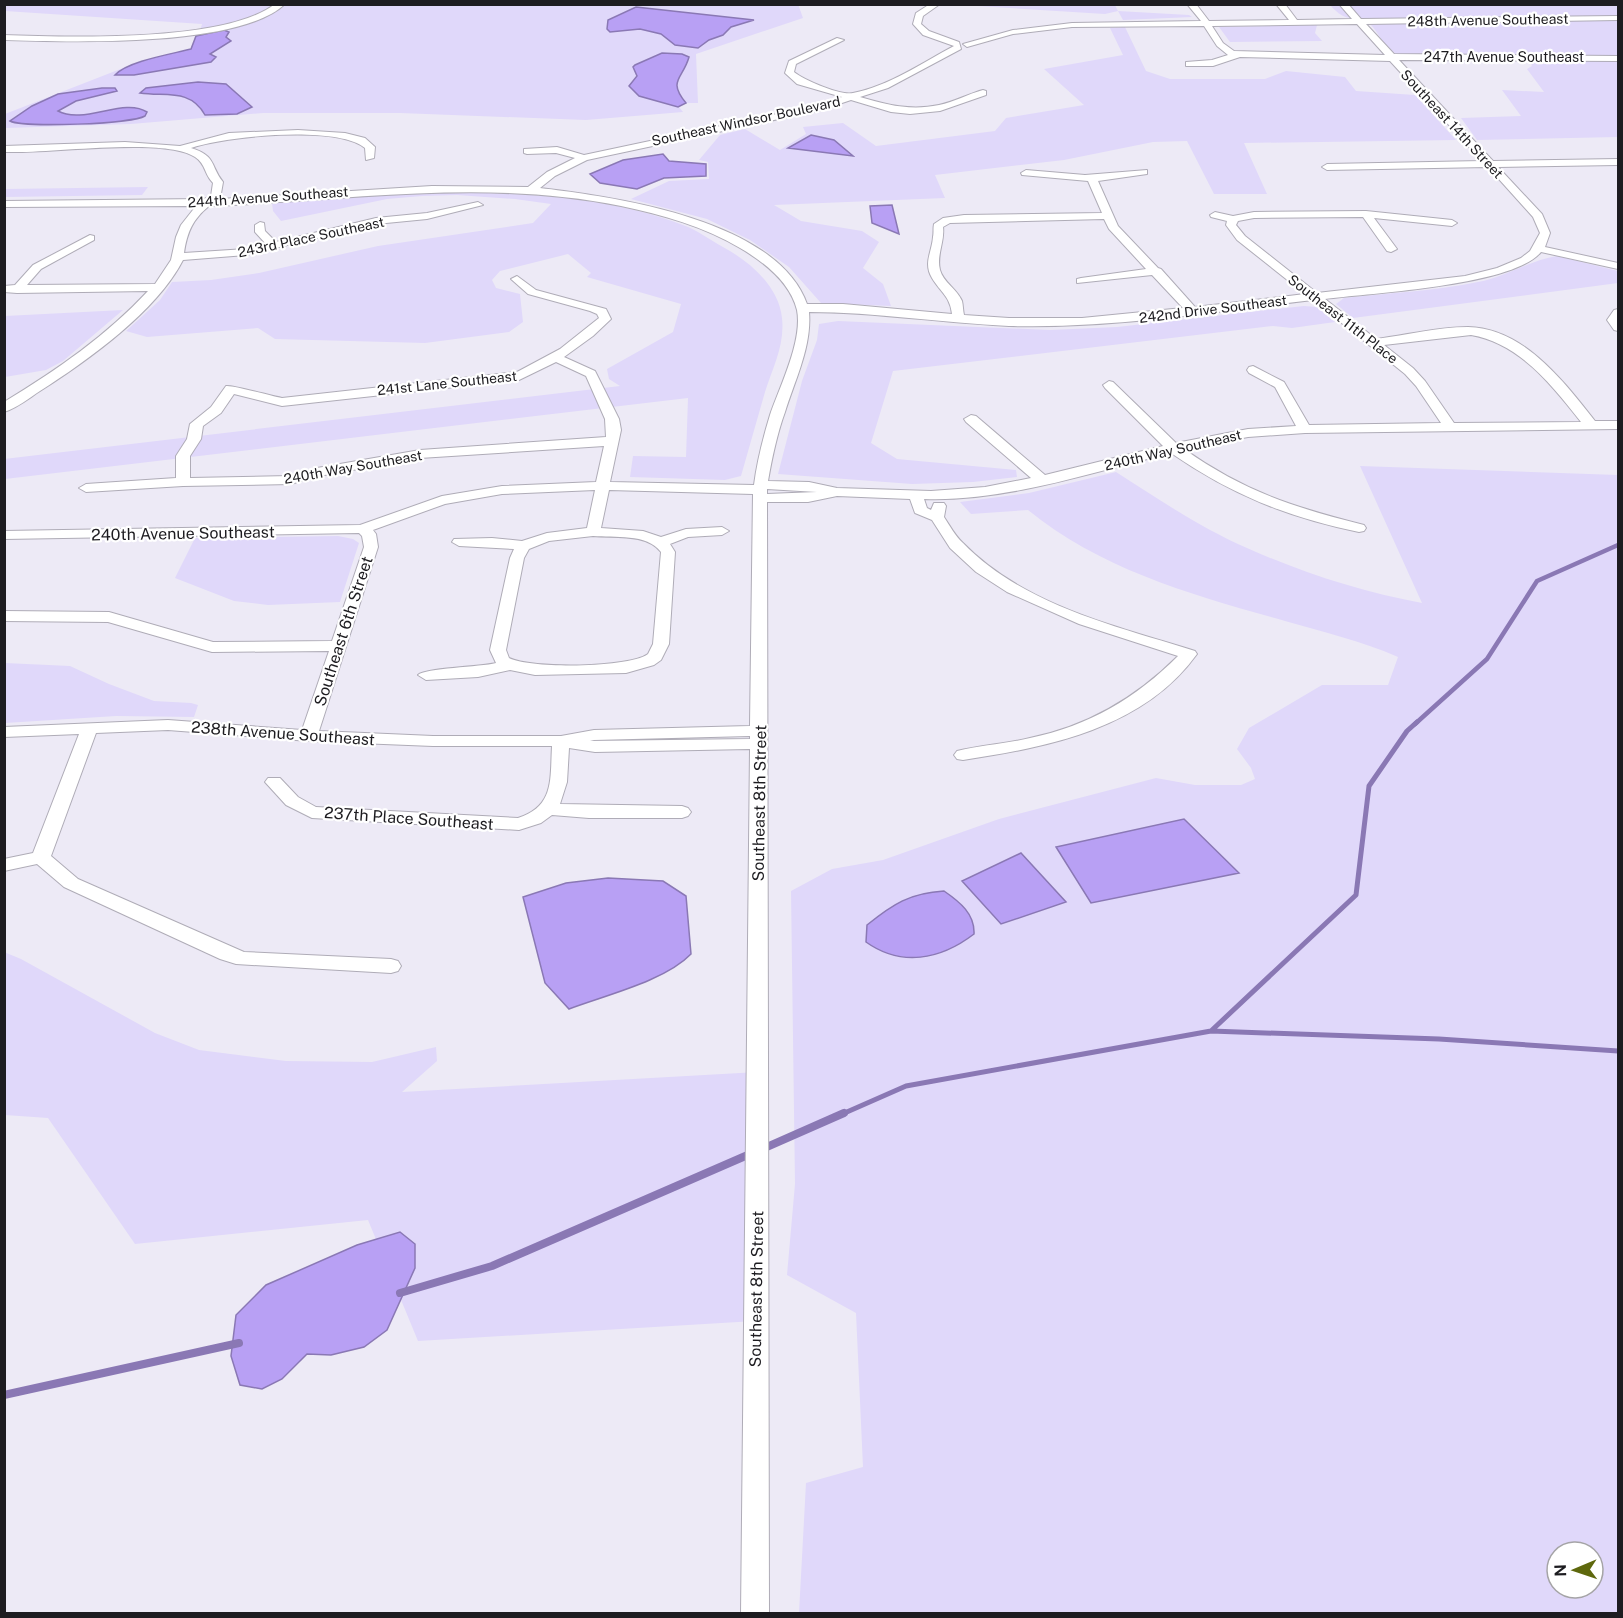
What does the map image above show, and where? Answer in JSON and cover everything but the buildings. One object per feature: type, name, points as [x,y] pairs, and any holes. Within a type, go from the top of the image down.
[{"type":"street","points":[[4,37],[105,40],[180,35],[249,20],[268,14],[281,4]]},
{"type":"street","points":[[936,4],[919,15],[917,24],[926,33],[960,45]]},
{"type":"street","points":[[1191,4],[1223,49],[1237,55]]},
{"type":"street","points":[[1280,4],[1294,21]]},
{"type":"street","name":"Southeast 14th Street","points":[[1343,4],[1543,224],[1545,233],[1540,249]]},
{"type":"street","name":"248th Avenue Southeast","points":[[1294,21],[1618,18]]},
{"type":"street","name":"Southeast Windsor Boulevard","points":[[532,189],[551,174],[584,158],[821,107],[885,86],[960,45],[1013,32],[1072,25],[1294,21]]},
{"type":"street","points":[[840,40],[792,63],[789,72],[800,82],[891,109],[918,111],[940,108],[983,93]]},
{"type":"street","name":"247th Avenue Southeast","points":[[1189,64],[1213,63],[1237,55],[1618,58]]},
{"type":"street","points":[[180,149],[229,136],[330,133],[364,140],[370,147],[369,158]]},
{"type":"street","points":[[4,149],[64,152],[124,144],[194,152],[209,161],[214,170],[199,195],[203,203]]},
{"type":"street","points":[[527,151],[557,150],[584,158]]},
{"type":"street","points":[[1327,166],[1618,162]]},
{"type":"street","points":[[1026,173],[1091,176],[1131,175],[1143,172]]},
{"type":"street","points":[[1091,176],[1108,216],[1121,237],[1192,311]]},
{"type":"street","points":[[4,408],[85,357],[158,287],[178,257],[181,236],[203,203],[216,196],[218,182],[207,183]]},
{"type":"street","name":"244th Avenue Southeast","points":[[4,204],[203,203],[418,188],[532,189]]},
{"type":"street","points":[[532,189],[622,202],[691,221],[722,233],[749,249],[781,274],[795,291],[803,312]]},
{"type":"street","name":"243rd Place Southeast","points":[[178,257],[228,254],[274,246],[376,221],[427,216],[478,205]]},
{"type":"street","points":[[1366,214],[1391,249]]},
{"type":"street","points":[[1215,215],[1233,219],[1254,215],[1366,214],[1452,223]]},
{"type":"street","points":[[958,319],[956,301],[934,269],[933,260],[939,237],[938,226],[947,220],[964,218],[1108,216]]},
{"type":"street","name":"Southeast 11th Place","points":[[1233,219],[1231,225],[1241,238],[1374,343],[1421,384],[1450,427]]},
{"type":"street","points":[[260,225],[260,232],[274,246]]},
{"type":"street","points":[[11,290],[37,267],[90,238]]},
{"type":"street","points":[[1540,249],[1605,261],[1618,266]]},
{"type":"street","name":"242nd Drive Southeast","points":[[803,312],[878,313],[1009,322],[1082,322],[1315,297],[1479,276],[1512,266],[1540,249]]},
{"type":"street","points":[[1605,261],[1618,250]]},
{"type":"street","points":[[1081,281],[1157,272]]},
{"type":"street","name":"241st Lane Southeast","points":[[183,482],[183,456],[194,439],[197,424],[216,410],[231,389],[249,396],[282,402],[519,376],[533,371],[602,323],[605,315],[594,309],[532,292],[517,279]]},
{"type":"street","points":[[11,290],[158,287]]},
{"type":"street","name":"Southeast 8th Street","points":[[755,1614],[760,491],[774,423],[802,335],[803,312]]},
{"type":"street","points":[[1374,343],[1460,332],[1481,332],[1502,339],[1545,371],[1591,425]]},
{"type":"street","points":[[554,357],[586,370],[596,380],[612,419],[614,430],[593,532]]},
{"type":"street","points":[[1253,370],[1280,385],[1305,429]]},
{"type":"street","points":[[1109,385],[1174,448],[1227,485],[1250,497],[1293,513],[1359,528]]},
{"type":"street","points":[[971,418],[1042,480]]},
{"type":"street","name":"240th Way Southeast","points":[[362,529],[420,506],[480,493],[602,486],[701,487],[760,491],[808,498],[837,492],[937,495],[985,491],[1042,480],[1233,435],[1305,429],[1618,425]]},
{"type":"street","name":"240th Way Southeast","points":[[86,488],[183,482],[291,480],[316,472],[420,454],[612,441]]},
{"type":"street","points":[[916,494],[920,510],[937,517],[950,538],[969,558],[1017,591],[1078,618],[1189,654],[1167,679],[1115,716],[1041,742],[963,754]]},
{"type":"street","points":[[937,495],[940,511],[937,517]]},
{"type":"street","name":"240th Avenue Southeast","points":[[4,535],[362,529]]},
{"type":"street","name":"Southeast 6th Street","points":[[309,736],[371,547],[369,534],[362,529]]},
{"type":"street","points":[[661,542],[686,532],[722,531]]},
{"type":"street","points":[[459,542],[492,542],[524,546],[547,537],[593,532],[643,535],[661,542],[668,552],[661,644],[656,657],[648,662],[626,668],[535,670],[502,661],[498,650],[517,558],[524,546]]},
{"type":"street","points":[[4,616],[109,617],[212,647],[337,646]]},
{"type":"street","points":[[426,675],[478,672],[510,664]]},
{"type":"street","name":"238th Avenue Southeast","points":[[4,732],[168,725],[309,736],[433,741],[561,741],[594,735],[760,737]]},
{"type":"street","points":[[41,857],[90,727]]},
{"type":"street","points":[[561,741],[556,795],[550,808],[589,812],[682,812]]},
{"type":"street","name":"237th Place Southeast","points":[[274,782],[301,807],[312,812],[329,814],[500,824],[529,821],[542,816],[550,808]]},
{"type":"street","points":[[4,865],[41,857]]},
{"type":"street","points":[[41,857],[70,883],[227,954],[263,961],[391,966]]},
{"type":"shaded area","points":[[798,4],[803,18],[696,54],[698,103],[686,103],[679,107],[683,112],[586,120],[400,113],[263,113],[131,124],[5,128],[5,114],[123,68],[195,48],[202,24],[5,11],[5,5]]},
{"type":"shaded area","points":[[962,5],[1115,5],[1118,11],[1105,14]]},
{"type":"shaded area","points":[[1330,5],[1618,5],[1618,137],[1477,140],[1461,118],[1521,116],[1502,90],[1544,92],[1527,69],[1532,66],[1526,55],[1401,56],[1384,43],[1368,23],[1345,17]]},
{"type":"shaded area","points":[[636,7],[754,20],[731,27],[723,35],[709,40],[698,48],[675,45],[661,34],[640,29],[610,32],[607,29],[608,20]]},
{"type":"shaded area","points":[[1118,11],[1189,15],[1192,17],[1123,20]]},
{"type":"shaded area","points":[[1317,25],[1315,33],[1322,41],[1230,42],[1219,27]]},
{"type":"shaded area","points":[[1125,27],[1146,71],[1170,79],[1265,79],[1286,71],[1345,77],[1356,91],[1415,95],[1456,140],[1244,143],[1267,194],[1214,194],[1187,141],[1153,142],[1064,160],[935,175],[945,198],[774,205],[801,221],[862,231],[879,242],[863,268],[883,284],[891,306],[821,303],[789,267],[750,240],[707,219],[631,199],[669,181],[709,179],[708,162],[699,160],[720,135],[745,129],[780,150],[806,134],[803,127],[843,123],[876,146],[995,131],[1006,118],[1084,105],[1044,69],[1123,55],[1110,28]]},
{"type":"shaded area","points":[[224,30],[229,32],[226,37],[231,41],[210,54],[216,57],[211,62],[134,75],[115,75],[140,62],[191,49],[196,36]]},
{"type":"shaded area","points":[[662,53],[682,54],[689,57],[677,84],[680,95],[686,103],[678,107],[639,96],[629,86],[637,76],[633,67],[635,65]]},
{"type":"shaded area","points":[[198,82],[226,84],[252,107],[237,114],[205,115],[199,106],[184,97],[140,93],[146,88]]},
{"type":"shaded area","points":[[115,88],[117,91],[76,101],[58,111],[80,115],[127,107],[147,112],[145,116],[120,121],[78,124],[35,124],[10,121],[32,106],[58,94]]},
{"type":"shaded area","points":[[811,135],[834,140],[853,156],[788,148]]},
{"type":"shaded area","points":[[663,154],[669,161],[706,164],[706,176],[664,178],[637,189],[600,183],[590,174],[623,160]]},
{"type":"shaded area","points":[[148,187],[142,195],[5,197],[5,189]]},
{"type":"shaded area","points":[[414,192],[550,196],[617,206],[688,227],[733,253],[752,267],[769,285],[780,306],[782,337],[741,476],[725,480],[630,477],[633,456],[686,457],[688,398],[5,479],[4,459],[620,386],[609,379],[607,369],[673,332],[681,304],[587,277],[591,273],[568,254],[500,271],[492,280],[496,288],[520,294],[523,322],[509,332],[425,343],[275,339],[258,328],[147,337],[126,331],[160,300],[172,282],[211,280],[259,273],[378,246],[533,223],[551,204],[457,195],[422,196],[387,199],[281,221],[273,211],[272,203]]},
{"type":"shaded area","points":[[892,205],[899,234],[872,223],[870,206]]},
{"type":"shaded area","points":[[1557,256],[1618,271],[1618,283],[1353,318],[1336,304],[1344,298],[1429,290],[1478,282]]},
{"type":"shaded area","points":[[1304,306],[1317,307],[1335,322],[1292,328],[1273,326],[893,371],[871,443],[897,459],[1016,470],[1017,477],[973,482],[912,484],[778,474],[802,381],[817,340],[819,324],[838,321],[1050,330],[1117,327]]},
{"type":"shaded area","points":[[123,310],[63,361],[46,370],[5,377],[5,316]]},
{"type":"shaded area","points":[[1360,466],[1618,475],[1618,1613],[799,1613],[806,1483],[863,1467],[856,1313],[787,1275],[795,1184],[791,891],[832,869],[883,860],[999,819],[1156,778],[1195,785],[1241,785],[1255,779],[1251,768],[1237,749],[1249,728],[1322,685],[1388,685],[1398,657],[1356,641],[1218,602],[1150,579],[1086,549],[1056,531],[1028,510],[971,514],[960,502],[1029,493],[1116,472],[1196,522],[1268,557],[1355,587],[1422,603]]},
{"type":"shaded area","points":[[338,536],[353,539],[359,543],[340,602],[268,605],[234,601],[175,578],[195,538]]},
{"type":"shaded area","points":[[5,663],[70,666],[154,701],[198,705],[194,717],[116,716],[5,723]]},
{"type":"shaded area","points":[[1184,819],[1239,873],[1091,903],[1056,847]]},
{"type":"shaded area","points":[[1021,853],[1066,902],[1001,924],[962,881]]},
{"type":"shaded area","points":[[608,878],[663,881],[686,896],[691,954],[680,964],[651,980],[569,1009],[545,983],[523,897],[566,883]]},
{"type":"shaded area","points":[[944,891],[961,904],[972,920],[974,934],[961,943],[934,955],[907,957],[879,950],[866,942],[867,925],[885,911],[912,897]]},
{"type":"shaded area","points":[[4,952],[21,959],[155,1033],[199,1050],[286,1061],[372,1062],[436,1047],[437,1061],[402,1092],[758,1072],[755,1321],[418,1341],[368,1220],[135,1244],[48,1118],[5,1115]]},
{"type":"shaded area","points":[[400,1232],[415,1244],[415,1268],[387,1330],[364,1347],[331,1355],[307,1354],[282,1379],[262,1389],[240,1385],[231,1356],[236,1315],[266,1285],[357,1245]]},
{"type":"waterway","points":[[1415,724],[1487,659],[1537,581],[1618,545]]},
{"type":"waterway","points":[[1211,1031],[1356,895],[1369,786],[1407,731],[1417,722]]},
{"type":"waterway","points":[[840,1115],[906,1086],[1211,1031]]},
{"type":"waterway","points":[[1211,1031],[1439,1039],[1618,1051]]},
{"type":"waterway","points":[[762,1149],[844,1113]]},
{"type":"waterway","points":[[400,1293],[492,1266],[750,1154]]},
{"type":"waterway","points":[[4,1395],[239,1343]]}]
